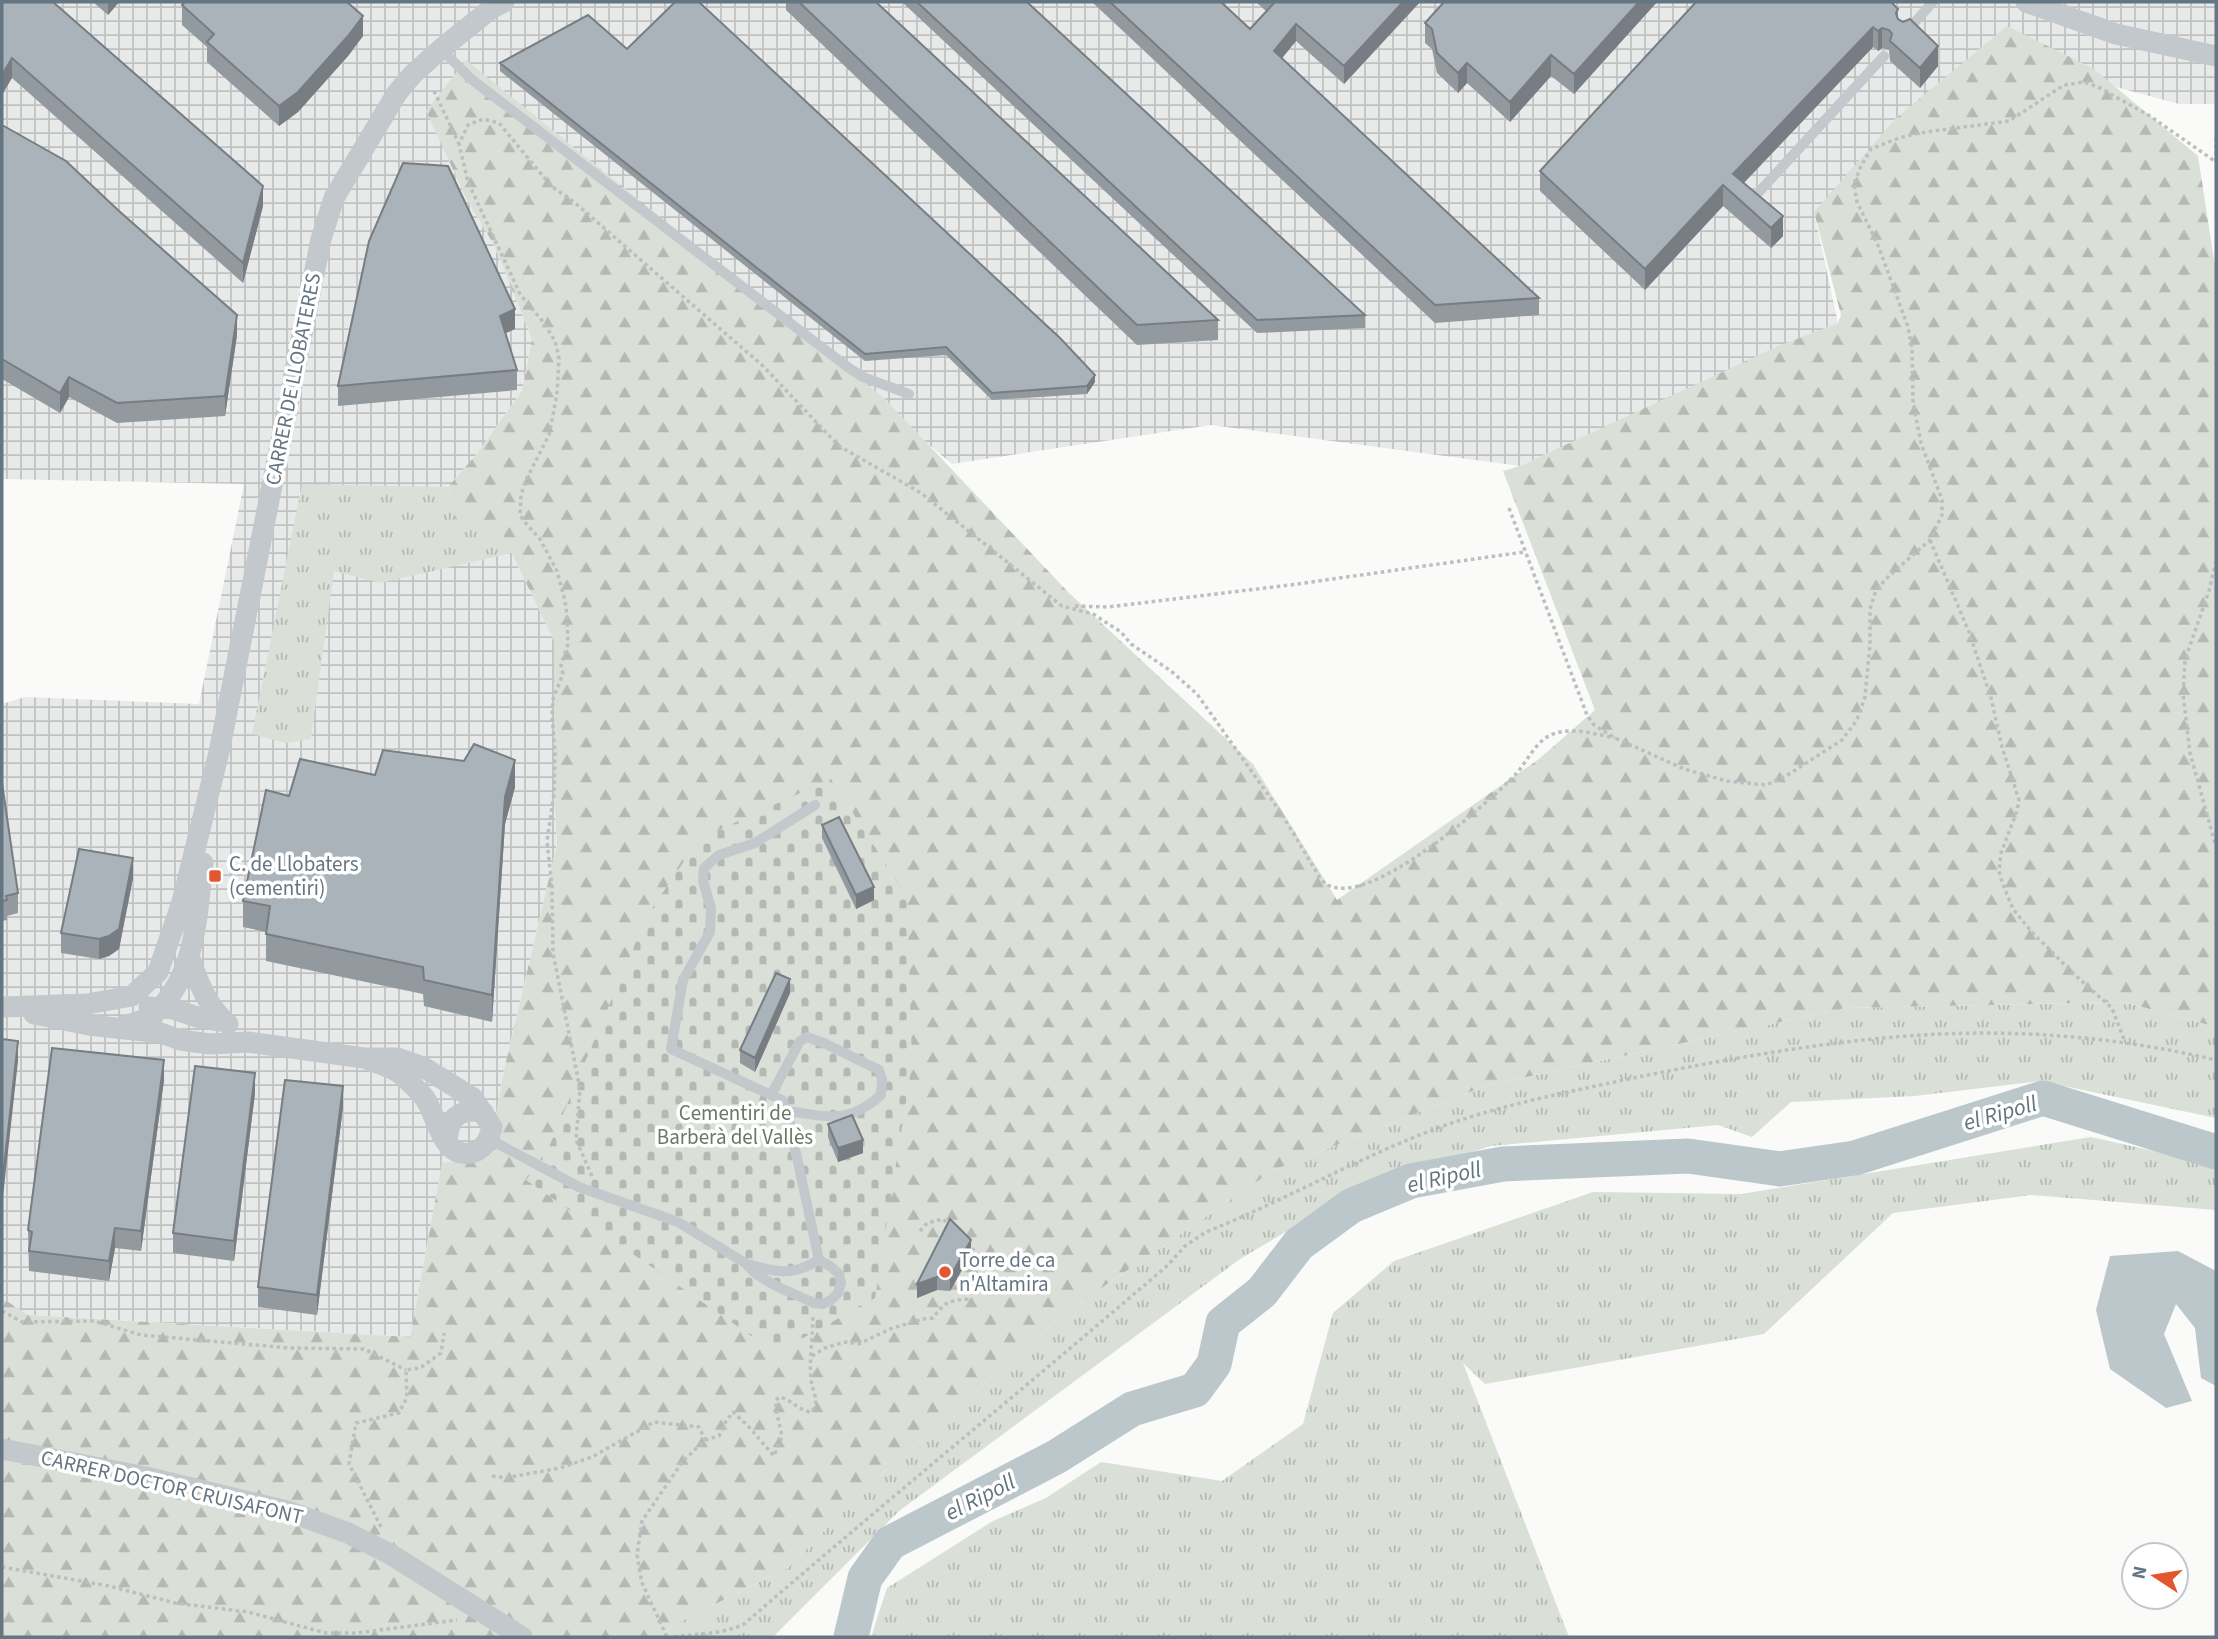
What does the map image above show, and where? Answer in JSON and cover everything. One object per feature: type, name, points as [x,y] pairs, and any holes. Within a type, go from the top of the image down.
[{"type":"street","name":"CARRER DE LLOBATERES","points":[[166,980],[222,738],[321,239],[334,198],[397,93],[441,50],[492,8],[504,2]]},
{"type":"street","points":[[2026,2],[2116,34],[2216,56]]},
{"type":"street","name":"CARRER DE LLOBATERES","points":[[166,980],[189,956],[192,946],[205,844],[204,819]]},
{"type":"street","points":[[189,956],[198,984],[217,1014],[248,1042]]},
{"type":"street","points":[[2,1007],[87,1004],[132,996],[166,980]]},
{"type":"street","points":[[157,1016],[166,980]]},
{"type":"street","points":[[66,1005],[97,1013],[117,1013],[145,1006],[180,1040],[200,1043],[248,1042],[364,1058],[397,1058],[423,1067],[473,1098],[492,1127],[485,1146],[469,1153],[456,1150],[447,1143],[436,1125],[426,1100],[398,1073],[364,1058]]},
{"type":"street","points":[[2,1007],[89,1025],[123,1027],[173,1009],[200,1018],[225,1022]]},
{"type":"street","points":[[447,1143],[447,1130],[457,1115],[468,1110],[483,1112]]},
{"type":"street","name":"CARRER DOCTOR CRUISAFONT","points":[[2,1449],[146,1477],[287,1511],[348,1533],[396,1557],[522,1637]]},
{"type":"lane","points":[[1903,34],[1933,2]]},
{"type":"lane","points":[[441,50],[471,79],[849,368],[863,377],[909,394]]},
{"type":"lane","points":[[1758,193],[1884,56]]},
{"type":"lane","points":[[489,1139],[546,1170],[599,1194],[678,1222],[744,1263],[755,1274],[814,1303],[822,1304],[838,1293],[841,1283],[839,1274],[819,1260],[787,1111],[782,1100],[671,1049],[682,979],[710,932],[711,908],[703,881],[704,868],[719,855],[755,843],[815,804]]},
{"type":"lane","points":[[771,1095],[800,1041],[807,1037],[879,1070],[882,1079],[881,1095],[867,1108],[841,1118],[787,1111]]},
{"type":"lane","points":[[744,1263],[792,1272],[819,1260]]},
{"type":"path","points":[[1509,508],[1587,715],[1594,725],[1615,738],[1684,769],[1727,781],[1766,785],[1787,776],[1842,740],[1857,720],[1865,697],[1870,609],[1876,590],[1930,540],[1942,515],[1942,500],[1921,443],[1913,403],[1912,348],[1908,327],[1878,244],[1857,202],[1854,184],[1871,149],[1919,133],[2009,121],[2064,85],[2084,82],[2150,116],[2216,162],[2216,136]]},
{"type":"path","points":[[434,91],[459,144],[468,182],[490,232],[520,295],[544,323],[555,341],[559,358],[553,419],[549,435],[521,495],[520,514],[540,539],[557,571],[565,601],[569,636],[561,665],[563,674],[553,699],[554,793],[547,841],[554,953],[580,1089],[576,1140],[599,1194]]},
{"type":"path","points":[[459,144],[468,125],[483,119],[499,123],[551,186],[574,202],[763,366],[839,446],[920,493],[1062,606],[1093,614],[1171,671],[1197,694],[1250,767],[1281,813],[1308,861],[1328,886],[1340,889],[1364,885],[1388,874],[1448,835],[1517,773],[1546,737],[1564,731],[1615,738]]},
{"type":"path","points":[[1930,540],[1969,632],[1991,698],[2002,747],[2019,800],[1998,870],[2012,909],[2076,976],[2112,1008],[2125,1042]]},
{"type":"path","points":[[1062,606],[1108,607],[1524,552]]},
{"type":"path","points":[[2216,561],[2209,591],[2185,660],[2183,694],[2190,753],[2216,847]]},
{"type":"path","points":[[674,1637],[718,1633],[744,1624],[1019,1393],[1168,1265],[1185,1246],[1206,1232],[1408,1139],[1537,1098],[1778,1052],[1892,1038],[1993,1034],[2125,1042],[2216,1060]]},
{"type":"path","points":[[920,1231],[927,1223],[943,1219],[951,1227]]},
{"type":"path","points":[[812,1356],[825,1348],[846,1342],[859,1344],[891,1329],[933,1318],[949,1301],[967,1299],[982,1260],[967,1243]]},
{"type":"path","points":[[667,1637],[642,1583],[637,1555],[642,1521],[682,1461],[705,1440],[719,1436],[724,1423],[733,1412],[774,1456],[782,1436],[776,1400],[779,1397],[788,1398],[806,1412],[811,1412],[816,1407],[811,1383],[814,1303]]},
{"type":"path","points":[[2,1311],[22,1322],[94,1321],[141,1335],[290,1348],[364,1349],[406,1370],[420,1368],[441,1353],[444,1333]]},
{"type":"path","points":[[396,1557],[349,1464],[356,1423],[399,1413],[407,1397],[406,1370]]},
{"type":"path","points":[[492,1476],[505,1478],[560,1468],[592,1457],[654,1422],[699,1427],[705,1440]]},
{"type":"path","points":[[2,1567],[109,1586],[175,1604],[248,1612],[326,1633],[357,1633],[463,1620]]},
{"type":"shaded area","points":[[2,2],[2216,2],[2216,104],[2179,104],[1986,52],[1814,212],[1838,323],[1520,466],[1211,425],[952,464],[466,61],[467,200],[494,245],[532,339],[522,391],[475,456],[448,487],[455,519],[504,537],[554,641],[554,793],[557,844],[504,1070],[489,1157],[442,1164],[410,1337],[28,1315],[2,1298],[2,704],[25,697],[199,704],[244,484],[2,479]]},
{"type":"shaded area","points":[[2178,1251],[2216,1271],[2216,1386],[2201,1378],[2195,1328],[2176,1304],[2164,1334],[2192,1401],[2166,1408],[2110,1369],[2096,1310],[2110,1256]]},
{"type":"green space","points":[[2007,26],[2094,69],[2198,156],[2216,273],[2216,1027],[2124,1002],[1845,1008],[1485,1086],[1274,1170],[1065,1313],[866,1488],[789,1567],[672,1626],[661,1637],[2,1637],[2,1298],[28,1315],[410,1337],[442,1163],[489,1157],[504,1070],[557,844],[554,793],[554,641],[504,537],[455,519],[448,487],[475,456],[522,391],[532,339],[494,245],[467,200],[426,111],[466,60],[885,399],[1069,593],[1253,764],[1337,900],[1539,759],[1595,710],[1503,471],[1520,466],[1776,347],[1838,323],[1841,315],[1814,212],[1895,119]]},
{"type":"green space","points":[[302,484],[448,487],[455,519],[504,537],[512,553],[380,583],[334,571],[311,739],[286,743],[252,734]]},
{"type":"green space","name":"Cementiri de Barberà del Vallès","points":[[831,779],[907,897],[912,1063],[875,1298],[776,1353],[526,1180],[549,1147],[647,916],[699,839]]},
{"type":"green space","points":[[2124,1002],[2216,1027],[2216,1118],[2040,1081],[1915,1096],[1791,1102],[1752,1137],[1718,1125],[1491,1146],[1365,1185],[1240,1259],[899,1511],[773,1637],[661,1637],[672,1626],[789,1567],[866,1488],[1065,1313],[1274,1170],[1485,1086],[1845,1008]]},
{"type":"green space","points":[[2091,1137],[2216,1165],[2216,1210],[2031,1195],[1893,1213],[1764,1334],[1485,1384],[1463,1363],[1569,1637],[871,1637],[887,1588],[993,1521],[1046,1498],[1101,1462],[1222,1481],[1303,1424],[1333,1313],[1394,1261],[1593,1192],[1741,1194]]},
{"type":"building","points":[[2,2],[53,2],[263,186],[243,263],[12,58],[2,75]]},
{"type":"building","points":[[185,2],[347,2],[363,16],[298,92],[279,106],[207,42],[214,34],[182,5]]},
{"type":"building","points":[[675,2],[699,2],[1060,338],[1095,375],[1087,386],[992,393],[946,347],[865,354],[500,63],[588,15],[627,49]]},
{"type":"building","points":[[799,2],[876,2],[1218,320],[1137,325]]},
{"type":"building","points":[[917,2],[1027,2],[1365,315],[1257,320]]},
{"type":"building","points":[[1110,2],[1221,2],[1250,29],[1275,2],[1403,2],[1344,66],[1296,24],[1274,51],[1539,298],[1435,305]]},
{"type":"building","points":[[1444,2],[1639,2],[1574,74],[1551,55],[1510,102],[1467,63],[1458,73],[1437,53],[1432,29],[1425,23]]},
{"type":"building","points":[[1696,2],[1891,2],[1898,9],[1898,19],[1903,22],[1910,19],[1938,46],[1920,68],[1890,41],[1892,34],[1889,30],[1882,28],[1878,31],[1873,27],[1733,174],[1783,216],[1771,228],[1723,185],[1645,269],[1540,171]]},
{"type":"building","points":[[2,125],[66,161],[237,315],[225,396],[117,403],[69,377],[60,393],[2,359]]},
{"type":"building","points":[[403,163],[448,166],[515,309],[500,316],[517,370],[338,386],[369,241]]},
{"type":"building","points":[[474,744],[515,760],[505,797],[492,995],[424,980],[423,967],[266,934],[270,906],[243,901],[266,790],[289,796],[300,759],[375,775],[383,750],[464,761]]},
{"type":"building","points":[[2,783],[18,893],[6,896],[7,900],[2,901]]},
{"type":"building","points":[[839,817],[874,887],[856,895],[822,825]]},
{"type":"building","points":[[79,849],[133,858],[119,929],[99,939],[61,933]]},
{"type":"building","points":[[776,973],[790,979],[755,1058],[740,1050]]},
{"type":"building","points":[[2,1039],[18,1041],[2,1185]]},
{"type":"building","points":[[52,1048],[164,1060],[141,1231],[115,1228],[109,1261],[29,1251],[32,1232],[28,1230]]},
{"type":"building","points":[[195,1066],[255,1073],[234,1241],[173,1233]]},
{"type":"building","points":[[285,1080],[343,1086],[317,1295],[258,1287]]},
{"type":"building","points":[[852,1115],[863,1140],[838,1148],[828,1124]]},
{"type":"building","points":[[950,1219],[971,1240],[950,1277],[937,1277],[917,1284]]},
{"type":"waterway","name":"el Ripoll","points":[[851,1637],[865,1578],[890,1543],[1056,1457],[1132,1409],[1195,1390],[1214,1364],[1223,1323],[1262,1292],[1299,1244],[1351,1206],[1411,1181],[1503,1164],[1688,1156],[1780,1169],[1855,1158],[2043,1098],[2216,1152]]},
{"type":"place","name":"C. de Llobaters (cementiri)","points":[[215,876]]},
{"type":"place","name":"Torre de ca n'Altamira","points":[[945,1272]]}]
